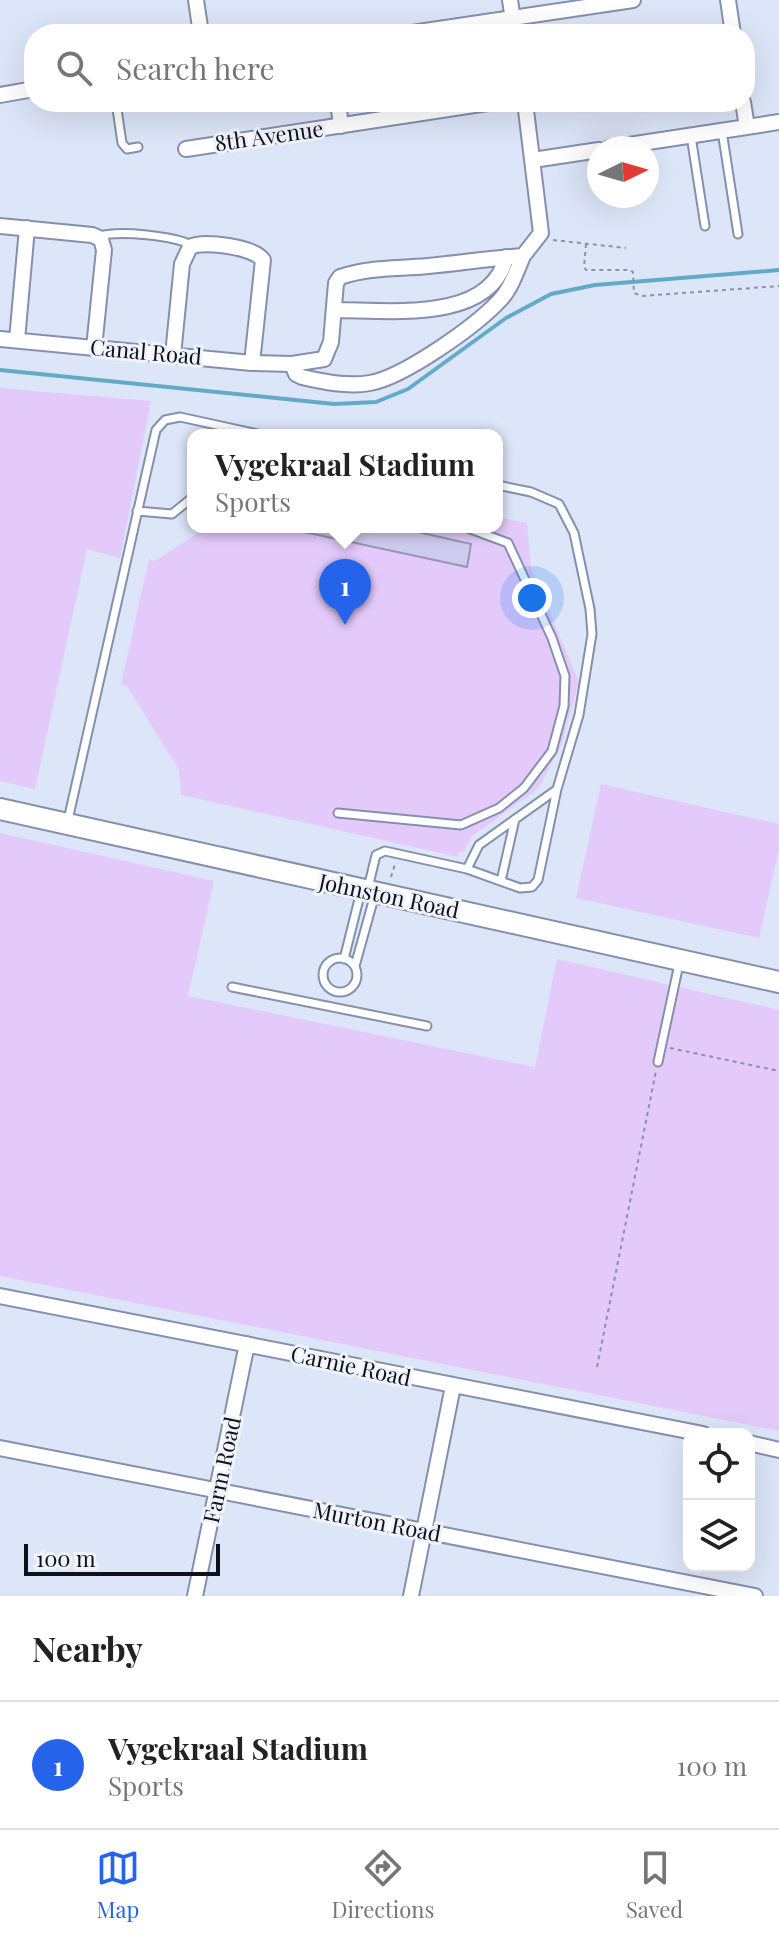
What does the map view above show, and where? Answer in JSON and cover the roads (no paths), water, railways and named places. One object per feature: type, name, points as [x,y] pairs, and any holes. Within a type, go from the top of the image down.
[{"type":"street","points":[[196,0],[200,24]]},
{"type":"street","points":[[510,0],[513,24]]},
{"type":"street","points":[[472,24],[633,0]]},
{"type":"street","points":[[728,0],[732,24]]},
{"type":"street","points":[[0,95],[24,91]]},
{"type":"street","points":[[339,112],[341,126]]},
{"type":"street","name":"8th Avenue","points":[[186,149],[430,112]]},
{"type":"street","points":[[523,256],[372,269],[340,277],[336,283],[327,356],[292,364],[296,374],[328,382],[364,384],[396,375],[425,358],[500,301],[523,256],[541,233],[526,112]]},
{"type":"street","points":[[745,112],[747,127]]},
{"type":"street","points":[[659,141],[779,122]]},
{"type":"street","points":[[533,160],[587,152]]},
{"type":"street","points":[[0,226],[98,237],[103,242],[94,348]]},
{"type":"street","points":[[17,340],[27,228]]},
{"type":"street","points":[[173,355],[182,264],[192,245],[208,244],[246,250],[262,258],[264,267],[252,363]]},
{"type":"street","points":[[335,310],[412,310],[457,305],[472,298],[499,277],[506,257]]},
{"type":"street","name":"Canal Road","points":[[0,339],[252,363],[292,364]]},
{"type":"street","name":"Johnston Road","points":[[0,809],[779,982]]},
{"type":"street","name":"Carnie Road","points":[[0,1296],[683,1430]]},
{"type":"street","name":"Farm Road","points":[[195,1596],[247,1344]]},
{"type":"street","points":[[411,1596],[453,1386]]},
{"type":"street","points":[[756,1444],[779,1448]]},
{"type":"street","name":"Murton Road","points":[[0,1448],[755,1596]]},
{"type":"lane","points":[[117,112],[122,143],[127,149],[138,147]]},
{"type":"lane","points":[[722,131],[738,234]]},
{"type":"lane","points":[[691,136],[705,226]]},
{"type":"lane","points":[[98,237],[118,234],[177,239],[192,245]]},
{"type":"lane","points":[[67,824],[154,436],[165,420],[180,417],[235,429]]},
{"type":"lane","points":[[355,966],[344,959],[331,961],[323,972],[326,985],[337,992],[344,992],[355,985],[355,966],[373,890],[376,855],[385,851],[467,869],[520,888],[532,887],[538,880],[557,789],[579,715],[592,634],[590,609],[574,533],[559,504],[531,492],[503,486]]},
{"type":"lane","points":[[137,511],[172,514],[187,502]]},
{"type":"lane","points":[[338,813],[461,825],[499,808],[524,788],[552,751],[564,706],[565,676],[552,638],[508,543],[481,533]]},
{"type":"lane","points":[[467,869],[479,845],[557,789]]},
{"type":"lane","points":[[501,881],[515,819]]},
{"type":"lane","points":[[344,959],[373,890]]},
{"type":"lane","points":[[658,1062],[680,961]]},
{"type":"lane","points":[[232,987],[427,1026]]},
{"type":"lane","points":[[334,1008],[337,992]]},
{"type":"waterway","points":[[0,370],[334,404],[376,402],[408,389],[506,318],[551,294],[595,285],[779,270]]},
{"type":"place","name":"Vygekraal Stadium","points":[[345,625]]}]
